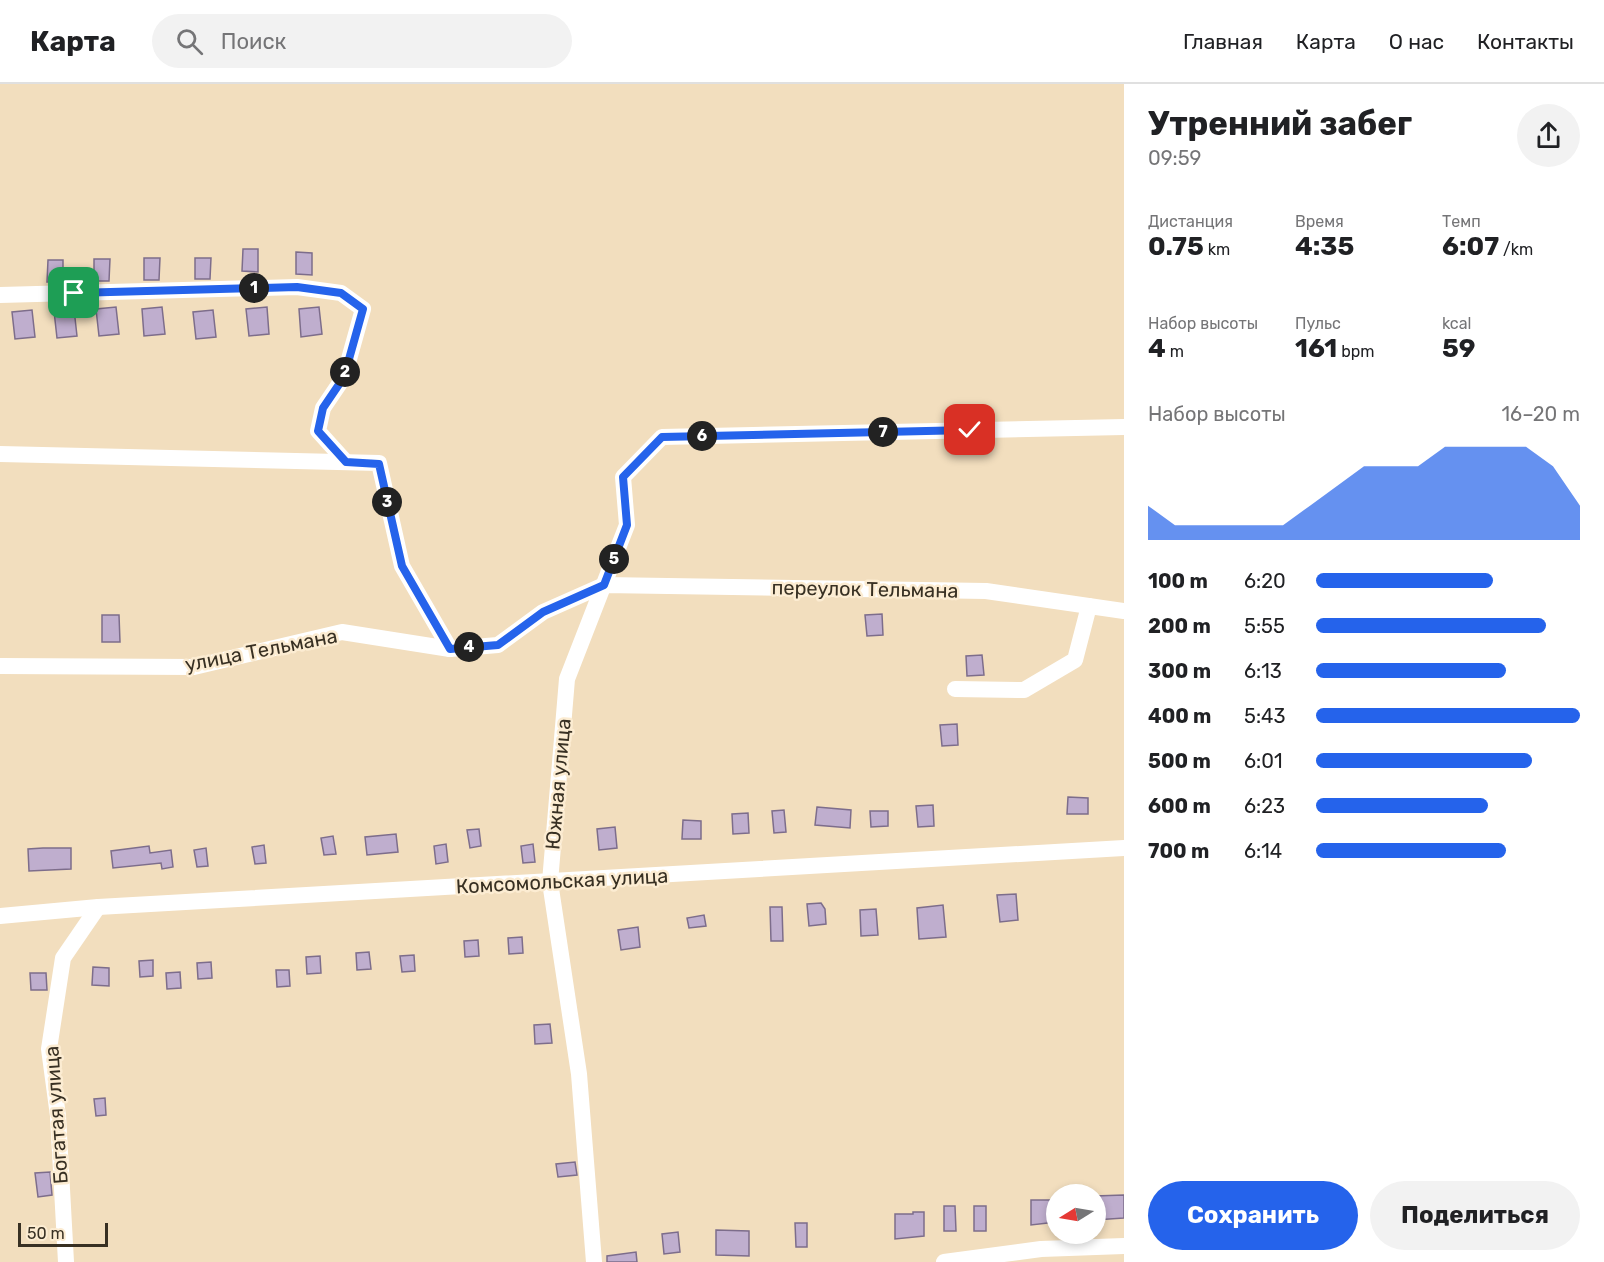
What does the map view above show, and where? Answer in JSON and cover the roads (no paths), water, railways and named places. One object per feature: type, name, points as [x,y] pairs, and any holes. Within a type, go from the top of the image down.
[{"type":"street","points":[[0,295],[297,287],[341,293],[363,309],[344,377],[323,408],[318,431],[346,462]]},
{"type":"street","name":"Южная улица","points":[[594,1262],[579,1074],[550,882],[567,679],[627,525],[623,477],[662,437],[1124,427]]},
{"type":"street","points":[[0,454],[379,464],[402,566],[450,649]]},
{"type":"street","name":"переулок Тельмана","points":[[604,585],[986,591],[1124,611]]},
{"type":"street","name":"улица Тельмана","points":[[0,666],[194,667],[342,632],[450,649],[498,645],[543,612],[604,585]]},
{"type":"street","points":[[955,689],[1024,690],[1076,660],[1089,606]]},
{"type":"street","name":"Комсомольская улица","points":[[0,916],[98,906],[1124,849]]},
{"type":"street","name":"Богатая улица","points":[[66,1262],[58,1116],[49,1049],[63,958],[98,906]]},
{"type":"street","points":[[944,1262],[1041,1249],[1124,1246]]}]
